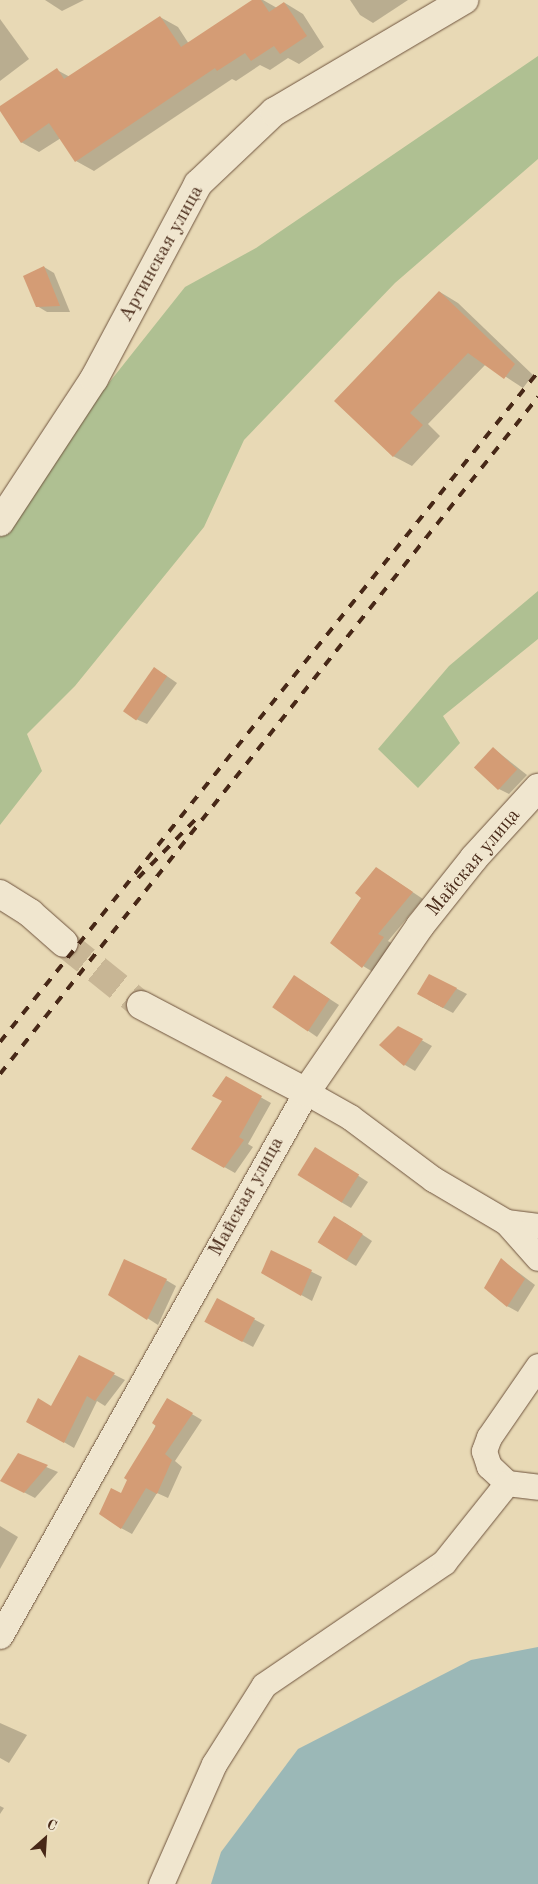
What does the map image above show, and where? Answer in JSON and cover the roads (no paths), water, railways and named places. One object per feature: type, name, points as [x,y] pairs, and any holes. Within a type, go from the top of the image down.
[{"type":"street","name":"Артинская улица","points":[[0,522],[94,379],[198,184],[274,112],[464,0]]},
{"type":"street","name":"Майская улица","points":[[0,1636],[306,1092],[420,926],[474,858],[538,788]]},
{"type":"street","points":[[0,894],[30,913],[64,943]]},
{"type":"street","points":[[141,1005],[306,1092],[350,1118],[434,1179],[506,1222],[538,1258]]},
{"type":"street","points":[[506,1222],[538,1226]]},
{"type":"street","points":[[538,1366],[489,1437],[484,1451],[489,1466],[507,1483],[538,1487]]},
{"type":"street","points":[[160,1884],[214,1764],[264,1685],[444,1562],[507,1483]]},
{"type":"water","points":[[538,1647],[538,1884],[211,1884],[221,1852],[298,1749],[471,1660]]},
{"type":"tunnel","points":[[64,943],[141,1005]]},
{"type":"railway","points":[[0,1042],[538,372]]},
{"type":"railway","points":[[0,1074],[538,397]]},
{"type":"railway","points":[[138,878],[198,817]]}]
